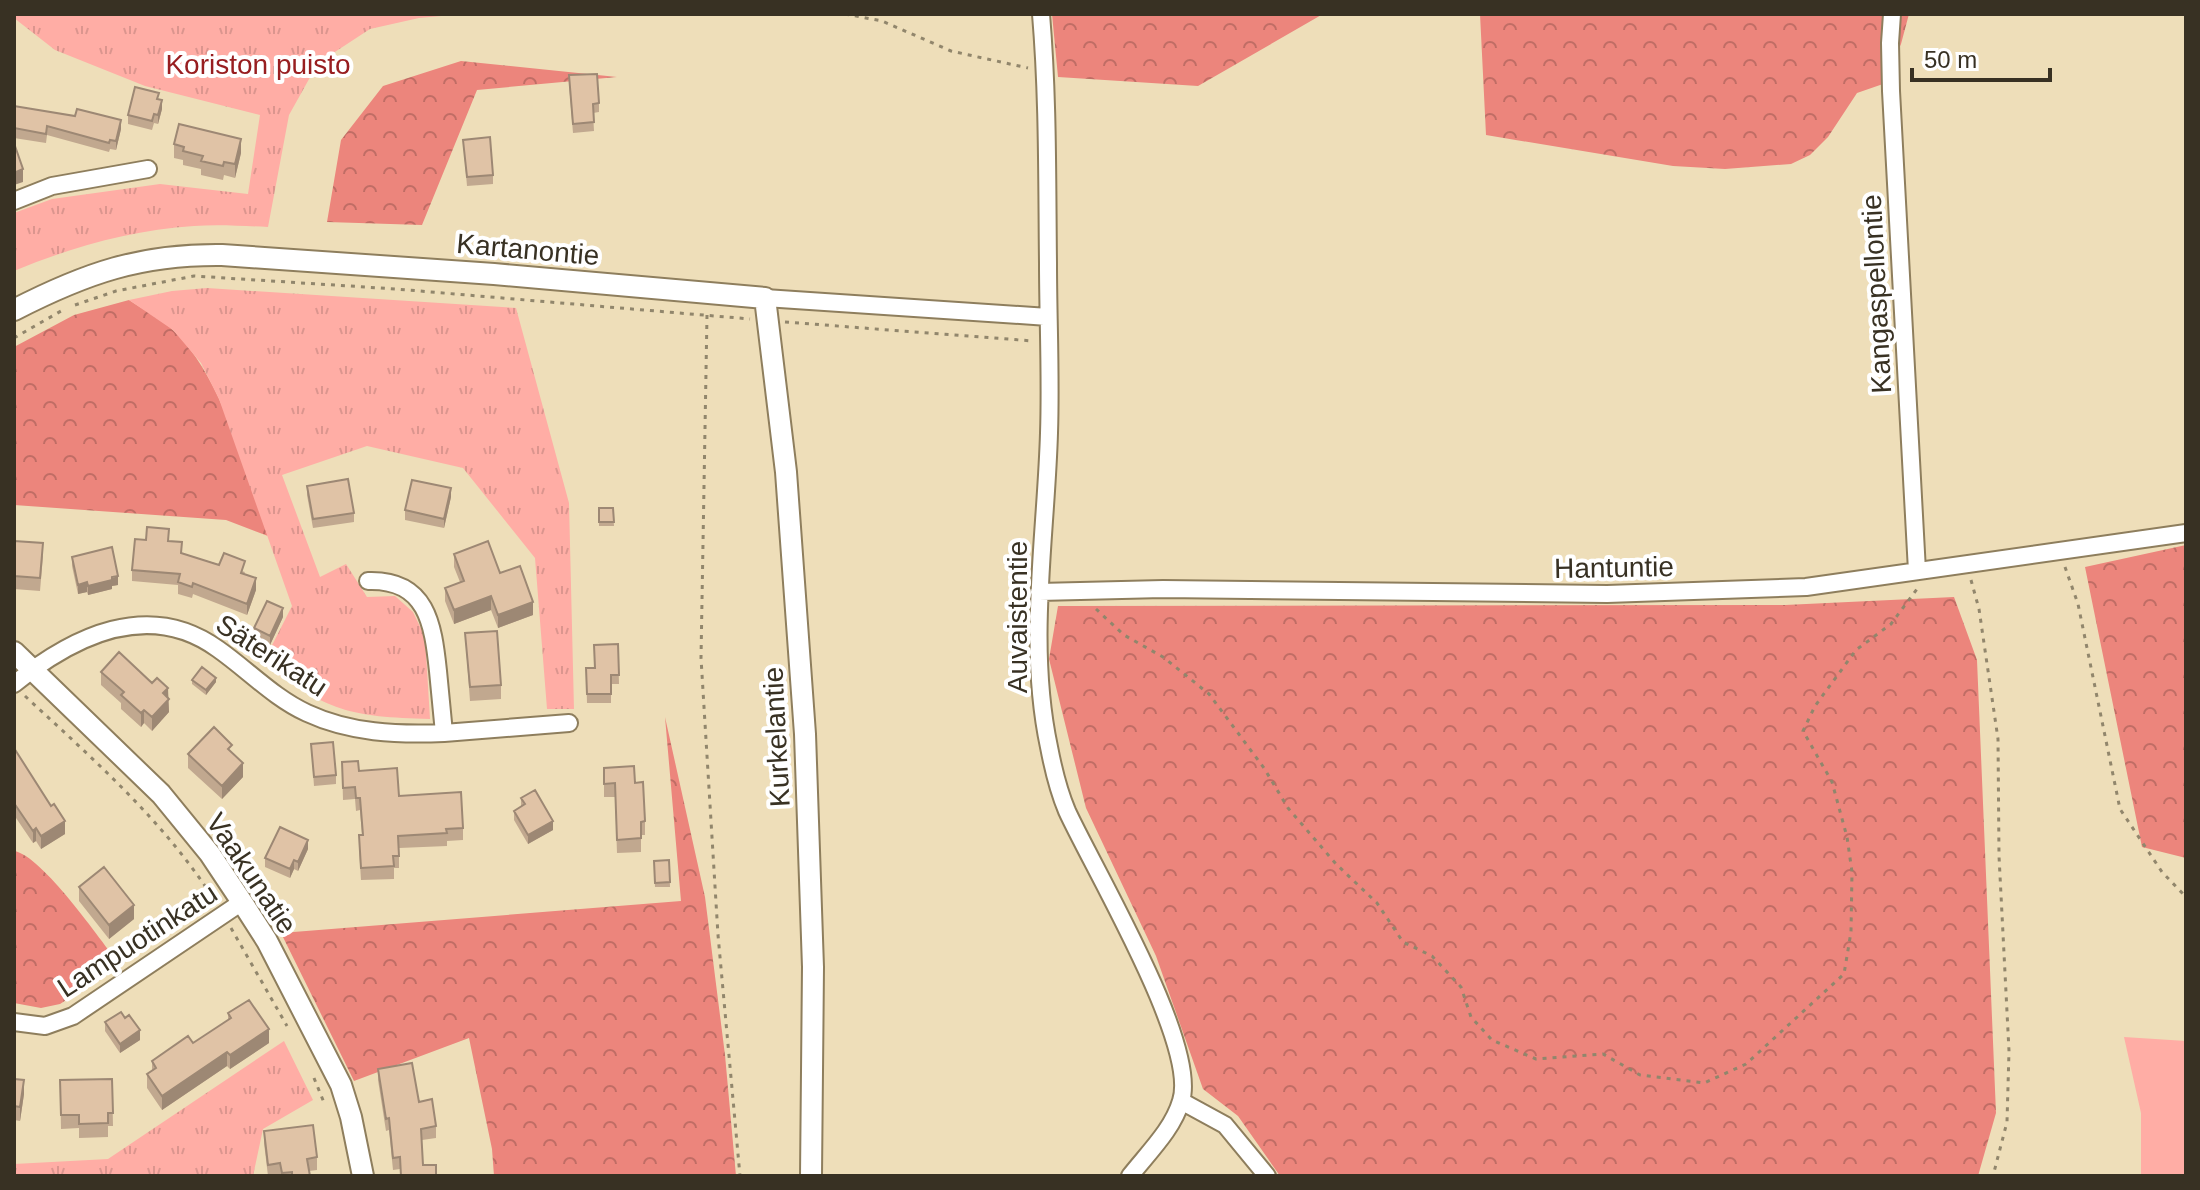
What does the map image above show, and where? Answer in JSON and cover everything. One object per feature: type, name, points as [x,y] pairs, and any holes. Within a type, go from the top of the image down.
[{"type":"street","name":"Auvaistentie","points":[[1041,14],[1047,77],[1049,433],[1039,592],[1039,682],[1049,747],[1065,808],[1155,988],[1175,1038],[1184,1075],[1181,1101]]},
{"type":"street","name":"Kangaspellontie","points":[[1892,14],[1891,91],[1924,570]]},
{"type":"street","points":[[14,201],[52,186],[148,169]]},
{"type":"street","name":"Kartanontie","points":[[14,310],[93,273],[132,262],[180,254],[479,273],[765,298],[1048,317]]},
{"type":"street","name":"Kurkelantie","points":[[765,298],[786,472],[805,734],[813,967],[811,1176]]},
{"type":"street","name":"Hantuntie","points":[[1039,592],[1195,589],[1607,594],[1806,587],[2186,533]]},
{"type":"street","points":[[368,581],[386,580],[415,595],[424,607],[434,638],[444,733]]},
{"type":"street","name":"Säterikatu","points":[[14,684],[32,669],[101,633],[141,623],[158,624],[178,629],[217,647],[278,695],[304,712],[332,723],[376,731],[444,733],[569,723]]},
{"type":"street","name":"Vaakunatie","points":[[14,652],[161,794],[210,854],[242,902],[267,941],[341,1085],[363,1176]]},
{"type":"street","name":"Lampuotinkatu","points":[[14,1022],[45,1026],[73,1016],[242,902]]},
{"type":"street","points":[[1130,1176],[1168,1127],[1181,1101],[1212,1115],[1225,1125],[1267,1176]]},
{"type":"path","points":[[845,14],[882,21],[951,51],[1016,63],[1047,77]]},
{"type":"path","points":[[14,338],[68,307],[116,291],[194,276],[723,316]]},
{"type":"path","points":[[707,315],[701,658],[718,935],[740,1176]]},
{"type":"path","points":[[801,323],[1049,342]]},
{"type":"path","points":[[2060,552],[2078,604],[2120,809],[2162,872],[2186,897]]},
{"type":"path","points":[[1967,565],[1979,609],[1998,739],[1999,856],[2009,1051],[2007,1122],[1993,1176]]},
{"type":"path","points":[[1076,591],[1124,635],[1163,657],[1209,694],[1264,768],[1288,808],[1336,864],[1377,903],[1403,942],[1432,956],[1461,987],[1471,1017],[1492,1040],[1536,1059],[1603,1054],[1640,1075],[1704,1083],[1746,1064],[1844,974],[1851,932],[1852,872],[1847,837],[1832,782],[1803,731],[1815,706],[1856,650],[1891,624],[1924,570]]},
{"type":"green space","name":"Koriston puisto","points":[[14,14],[464,14],[419,18],[370,29],[318,63],[289,115],[268,227],[203,225],[147,231],[80,247],[14,271],[14,213],[52,199],[160,184],[248,194],[260,115],[145,86],[55,50],[14,18]]},
{"type":"green space","points":[[1052,14],[1323,14],[1198,86],[1058,77]]},
{"type":"green space","points":[[1480,14],[1909,14],[1901,44],[1883,84],[1857,93],[1828,137],[1810,155],[1791,164],[1725,169],[1673,166],[1486,135]]},
{"type":"green space","points":[[461,61],[617,77],[477,90],[422,225],[327,222],[341,140],[383,86]]},
{"type":"green space","points":[[207,288],[516,308],[569,503],[574,709],[547,709],[535,558],[463,468],[367,446],[282,475],[320,577],[346,564],[367,597],[395,596],[413,612],[425,637],[430,719],[379,716],[340,708],[305,692],[263,663],[292,606],[219,399],[201,363],[173,330],[129,300]]},
{"type":"green space","points":[[129,300],[175,332],[207,375],[231,428],[268,536],[226,520],[14,505],[14,347],[74,315]]},
{"type":"green space","points":[[2186,545],[2186,858],[2142,847],[2085,567]]},
{"type":"green space","points":[[1954,597],[1977,660],[1996,1113],[1978,1176],[1280,1176],[1238,1116],[1203,1089],[1156,956],[1086,808],[1049,659],[1058,606],[1785,605]]},
{"type":"green space","points":[[665,717],[705,897],[725,1055],[736,1176],[494,1176],[492,1149],[469,1038],[354,1081],[281,933],[681,901]]},
{"type":"green space","points":[[14,851],[26,856],[55,882],[120,965],[60,1004],[41,1008],[14,1003]]},
{"type":"green space","points":[[2124,1037],[2186,1041],[2186,1176],[2141,1176],[2141,1113]]},
{"type":"green space","points":[[284,1041],[313,1100],[263,1129],[253,1176],[14,1176],[14,1164],[108,1159]]},
{"type":"building","points":[[597,74],[599,103],[593,104],[594,122],[573,124],[569,75]]},
{"type":"building","points":[[135,87],[159,93],[157,99],[162,100],[158,115],[154,114],[152,121],[128,115]]},
{"type":"building","points":[[14,106],[75,116],[77,109],[121,120],[116,141],[110,140],[109,143],[47,126],[46,134],[14,128]]},
{"type":"building","points":[[179,124],[241,139],[235,164],[224,162],[223,166],[201,161],[203,156],[183,151],[184,147],[174,144]]},
{"type":"building","points":[[490,137],[493,175],[467,177],[463,140]]},
{"type":"building","points":[[14,147],[23,169],[14,173]]},
{"type":"building","points":[[348,479],[354,513],[313,519],[307,486]]},
{"type":"building","points":[[412,480],[451,488],[444,519],[405,510]]},
{"type":"building","points":[[599,508],[613,508],[614,522],[599,522]]},
{"type":"building","points":[[147,527],[169,529],[168,541],[182,542],[181,553],[219,565],[224,553],[245,561],[241,573],[256,578],[247,604],[193,583],[192,587],[178,582],[180,574],[132,570],[135,539],[146,540]]},
{"type":"building","points":[[14,541],[43,543],[40,578],[14,576]]},
{"type":"building","points":[[488,541],[500,573],[520,566],[533,602],[498,615],[491,596],[454,610],[445,588],[464,581],[454,554]]},
{"type":"building","points":[[112,547],[118,576],[88,586],[87,582],[78,585],[72,557]]},
{"type":"building","points":[[267,601],[283,608],[270,636],[254,628]]},
{"type":"building","points":[[497,631],[501,685],[470,687],[465,633]]},
{"type":"building","points":[[618,644],[619,675],[611,675],[611,694],[587,694],[586,668],[595,668],[594,645]]},
{"type":"building","points":[[119,652],[152,683],[157,678],[168,688],[163,693],[169,699],[152,717],[144,710],[141,713],[121,695],[124,692],[101,672]]},
{"type":"building","points":[[202,667],[216,678],[206,690],[192,680]]},
{"type":"building","points":[[214,727],[232,745],[228,749],[243,763],[222,786],[188,754]]},
{"type":"building","points":[[333,742],[336,775],[314,777],[311,744]]},
{"type":"building","points":[[14,748],[51,806],[54,804],[65,821],[41,836],[36,828],[33,831],[14,803]]},
{"type":"building","points":[[358,761],[359,771],[397,768],[399,796],[461,792],[463,828],[446,829],[447,833],[398,836],[399,856],[393,856],[394,866],[361,868],[359,835],[363,835],[360,798],[356,798],[355,787],[343,788],[342,762]]},
{"type":"building","points":[[634,766],[635,783],[643,782],[645,821],[641,822],[641,838],[617,840],[615,783],[604,784],[604,768]]},
{"type":"building","points":[[535,790],[553,821],[528,835],[514,811],[525,804],[521,798]]},
{"type":"building","points":[[280,827],[308,840],[298,862],[294,860],[290,869],[265,858]]},
{"type":"building","points":[[669,860],[670,882],[655,883],[654,861]]},
{"type":"building","points":[[104,867],[134,905],[109,925],[79,887]]},
{"type":"building","points":[[249,1000],[269,1029],[230,1055],[227,1052],[162,1096],[147,1074],[156,1068],[152,1061],[188,1036],[193,1043],[231,1018],[228,1013]]},
{"type":"building","points":[[121,1012],[125,1018],[129,1015],[140,1030],[120,1044],[105,1022]]},
{"type":"building","points":[[412,1063],[419,1102],[432,1099],[436,1126],[421,1129],[423,1165],[436,1165],[436,1176],[401,1176],[400,1157],[393,1158],[389,1118],[386,1119],[378,1069]]},
{"type":"building","points":[[14,1079],[24,1080],[20,1107],[14,1106]]},
{"type":"building","points":[[112,1079],[113,1113],[108,1113],[108,1123],[79,1124],[79,1115],[61,1115],[60,1080]]},
{"type":"building","points":[[313,1125],[317,1157],[307,1159],[310,1176],[282,1173],[280,1163],[268,1165],[264,1131]]}]
